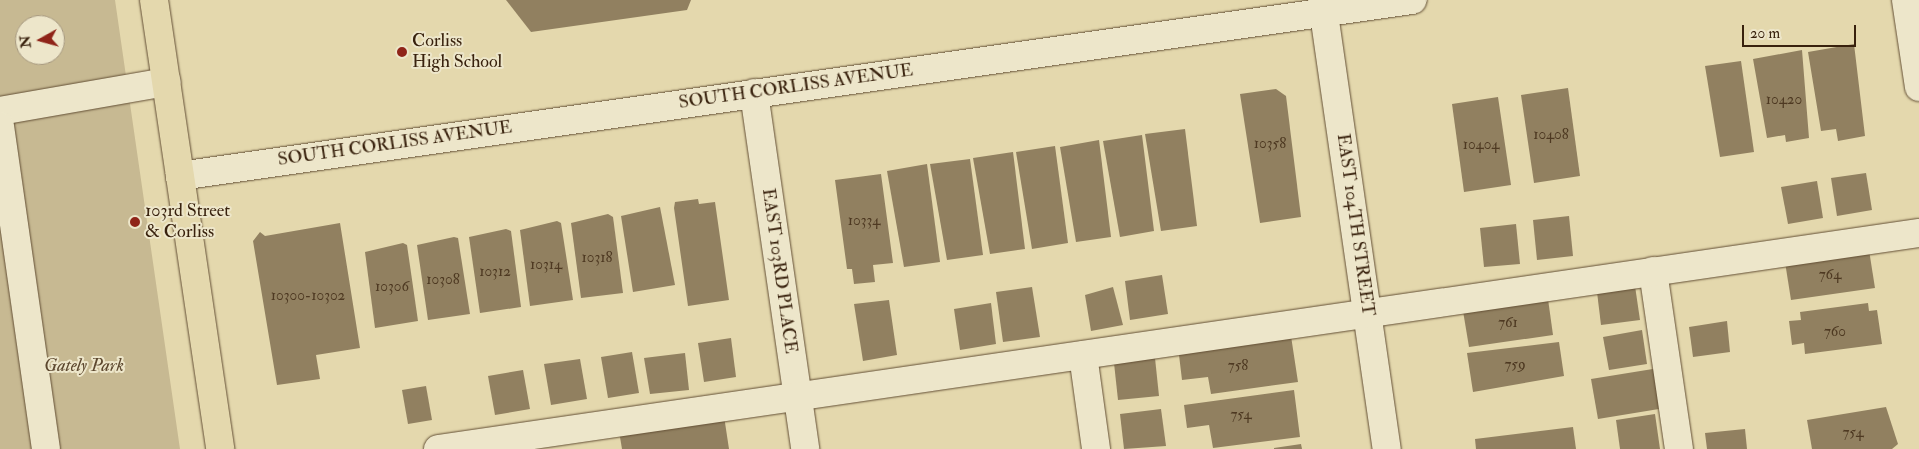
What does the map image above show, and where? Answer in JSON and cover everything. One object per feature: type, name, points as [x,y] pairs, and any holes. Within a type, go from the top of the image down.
[{"type":"main road","points":[[154,0],[220,449]]},
{"type":"street","name":"SOUTH CORLISS AVENUE","points":[[180,176],[754,93],[1323,7],[1412,0]]},
{"type":"street","points":[[1906,0],[1919,87]]},
{"type":"street","name":"EAST 104TH STREET","points":[[1323,7],[1387,449]]},
{"type":"street","points":[[0,112],[166,82]]},
{"type":"street","name":"EAST 103RD PLACE","points":[[754,93],[805,449]]},
{"type":"street","points":[[0,126],[46,449]]},
{"type":"street","points":[[438,449],[512,444],[797,397],[1919,233]]},
{"type":"street","points":[[1653,272],[1679,449]]},
{"type":"street","points":[[1083,355],[1096,449]]},
{"type":"green space","name":"Gately Park","points":[[0,0],[115,0],[180,449],[0,449]]},
{"type":"building","points":[[506,0],[691,0],[687,10],[531,32]]},
{"type":"building","points":[[1854,44],[1865,136],[1838,141],[1836,129],[1821,131],[1808,52]]},
{"type":"building","points":[[1802,50],[1809,138],[1786,142],[1785,135],[1767,138],[1753,59]]},
{"type":"building","points":[[1741,61],[1754,152],[1720,157],[1705,66]]},
{"type":"building","points":[[1568,88],[1580,176],[1534,183],[1521,95]]},
{"type":"building","points":[[1276,89],[1286,96],[1301,217],[1260,223],[1240,94]]},
{"type":"building","points":[[1498,97],[1511,185],[1464,192],[1452,104]]},
{"type":"building","points":[[1185,129],[1197,226],[1161,231],[1145,134]]},
{"type":"building","points":[[1142,135],[1154,231],[1120,237],[1103,141]]},
{"type":"building","points":[[1099,140],[1111,237],[1076,242],[1060,147]]},
{"type":"building","points":[[1055,146],[1068,243],[1032,249],[1016,152]]},
{"type":"building","points":[[1013,152],[1025,249],[990,254],[973,158]]},
{"type":"building","points":[[970,159],[983,255],[947,260],[930,164]]},
{"type":"building","points":[[927,164],[940,262],[904,267],[887,171]]},
{"type":"building","points":[[1866,173],[1872,210],[1837,216],[1831,178]]},
{"type":"building","points":[[881,174],[893,263],[873,265],[875,282],[854,284],[852,269],[847,269],[835,180]]},
{"type":"building","points":[[1817,181],[1823,218],[1788,224],[1781,187]]},
{"type":"building","points":[[698,199],[699,204],[715,202],[729,300],[688,306],[674,208],[675,202]]},
{"type":"building","points":[[660,207],[675,285],[633,292],[621,216]]},
{"type":"building","points":[[608,214],[613,217],[623,293],[581,298],[571,223]]},
{"type":"building","points":[[1569,216],[1573,256],[1537,260],[1533,220]]},
{"type":"building","points":[[557,221],[561,223],[573,300],[530,306],[520,230]]},
{"type":"building","points":[[340,223],[360,348],[316,355],[320,379],[277,385],[253,241],[260,232],[265,236]]},
{"type":"building","points":[[1516,224],[1520,264],[1484,267],[1480,228]]},
{"type":"building","points":[[506,229],[511,231],[521,307],[480,313],[469,237]]},
{"type":"building","points":[[454,237],[458,238],[470,314],[428,320],[417,245]]},
{"type":"building","points":[[403,243],[407,245],[418,321],[375,328],[365,252]]},
{"type":"building","points":[[1869,250],[1875,288],[1791,300],[1785,262]]},
{"type":"building","points":[[1162,275],[1168,314],[1130,320],[1125,281]]},
{"type":"building","points":[[1635,286],[1640,320],[1601,325],[1597,292]]},
{"type":"building","points":[[1032,287],[1040,337],[1003,342],[996,292]]},
{"type":"building","points":[[1113,287],[1123,325],[1091,331],[1085,295]]},
{"type":"building","points":[[1548,299],[1553,335],[1469,347],[1463,311]]},
{"type":"building","points":[[889,300],[897,355],[863,361],[854,304]]},
{"type":"building","points":[[991,303],[996,344],[960,350],[954,309]]},
{"type":"building","points":[[1868,303],[1869,311],[1877,310],[1882,344],[1805,354],[1804,343],[1792,345],[1789,321],[1801,320],[1800,312]]},
{"type":"building","points":[[1727,321],[1730,352],[1693,357],[1689,327]]},
{"type":"building","points":[[1642,330],[1647,364],[1609,370],[1603,337]]},
{"type":"building","points":[[1291,336],[1298,382],[1211,394],[1208,377],[1182,380],[1179,355]]},
{"type":"building","points":[[731,338],[736,377],[704,382],[698,343]]},
{"type":"building","points":[[1559,342],[1564,376],[1473,392],[1467,353]]},
{"type":"building","points":[[632,352],[639,393],[608,398],[601,357]]},
{"type":"building","points":[[685,353],[689,390],[650,394],[644,358]]},
{"type":"building","points":[[1155,358],[1159,396],[1118,400],[1114,363]]},
{"type":"building","points":[[580,359],[587,399],[551,405],[544,364]]},
{"type":"building","points":[[1659,368],[1665,408],[1598,419],[1591,379]]},
{"type":"building","points":[[523,370],[530,409],[495,415],[488,376]]},
{"type":"building","points":[[426,386],[432,420],[408,424],[402,390]]},
{"type":"building","points":[[1294,390],[1300,437],[1213,448],[1209,425],[1187,428],[1184,405]]},
{"type":"building","points":[[1886,407],[1898,444],[1892,449],[1812,449],[1807,420]]},
{"type":"building","points":[[1161,409],[1166,446],[1124,449],[1120,414]]},
{"type":"building","points":[[1655,414],[1660,449],[1620,449],[1616,420]]},
{"type":"building","points":[[724,416],[729,449],[622,449],[619,431]]},
{"type":"building","points":[[1573,427],[1576,449],[1476,449],[1475,439]]},
{"type":"building","points":[[1745,429],[1747,449],[1707,449],[1705,433]]},
{"type":"building","points":[[1301,444],[1302,449],[1274,449],[1274,448]]},
{"type":"place","name":"Corliss High School","points":[[402,52]]},
{"type":"place","name":"103rd Street & Corliss","points":[[135,222]]}]
